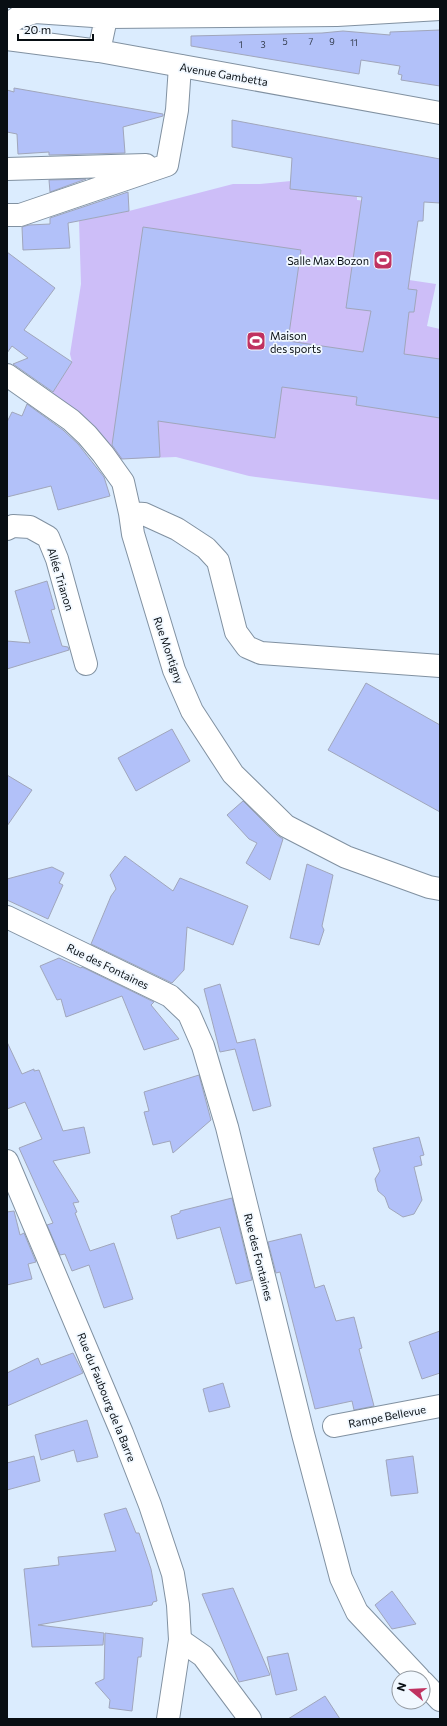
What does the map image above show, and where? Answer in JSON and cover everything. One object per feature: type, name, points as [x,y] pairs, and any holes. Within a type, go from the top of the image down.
[{"type":"street","points":[[7,25],[17,18],[35,12],[108,16],[440,9]]},
{"type":"street","points":[[99,51],[108,16]]},
{"type":"street","name":"Avenue Gambetta","points":[[7,39],[99,51],[440,113]]},
{"type":"street","points":[[167,164],[177,110],[180,66]]},
{"type":"street","points":[[7,169],[167,164]]},
{"type":"street","points":[[7,215],[20,215],[167,164]]},
{"type":"street","name":"Rue Montigny","points":[[7,375],[55,407],[87,435],[123,482],[130,512],[133,534],[174,670],[192,711],[233,774],[286,826],[346,857],[429,887],[440,889]]},
{"type":"street","points":[[130,512],[144,514],[177,529],[206,548],[218,561],[236,632],[247,647],[261,653],[440,666]]},
{"type":"street","name":"Allée Trianon","points":[[7,529],[13,526],[30,527],[48,537],[56,559],[86,664]]},
{"type":"street","name":"Rue des Fontaines","points":[[7,917],[170,996],[189,1014],[203,1046],[227,1127],[303,1434],[341,1578],[357,1612],[411,1670]]},
{"type":"street","name":"Rue du Faubourg de la Barre","points":[[7,1162],[60,1284],[150,1505],[173,1574],[178,1605],[180,1640],[168,1719]]},
{"type":"street","name":"Rampe Bellevue","points":[[334,1426],[440,1406]]},
{"type":"street","points":[[180,1640],[203,1656],[250,1719]]},
{"type":"street","points":[[431,1690],[440,1700]]},
{"type":"shaded area","name":"Maison des sports","points":[[291,181],[357,196],[357,200],[379,202],[391,231],[416,236],[409,280],[436,284],[427,326],[440,329],[440,500],[249,476],[176,457],[120,459],[114,449],[90,423],[51,395],[72,362],[70,354],[81,284],[79,221],[129,211],[233,184],[260,184]]},
{"type":"building","points":[[440,30],[440,86],[401,80],[402,75],[398,74],[400,66],[361,60],[359,74],[191,46],[191,36],[322,33],[343,31],[390,35],[390,32]]},
{"type":"building","points":[[14,88],[163,114],[163,116],[123,127],[125,153],[49,155],[49,152],[18,154],[17,134],[7,132],[7,90],[14,92]]},
{"type":"building","name":"Maison des sports","points":[[232,120],[440,159],[440,203],[424,202],[423,221],[418,221],[408,289],[417,290],[414,312],[409,312],[404,354],[440,359],[440,418],[356,405],[357,397],[282,387],[275,438],[158,421],[160,457],[122,459],[112,445],[143,227],[301,250],[288,341],[363,352],[371,311],[346,308],[362,197],[290,189],[292,158],[232,147]]},
{"type":"building","points":[[86,179],[50,192],[49,180]]},
{"type":"building","points":[[128,192],[129,211],[68,223],[70,248],[23,250],[22,227],[29,225],[50,224],[50,218]]},
{"type":"building","points":[[7,252],[55,288],[24,330],[72,362],[53,392],[13,364],[28,358],[12,346],[7,353]]},
{"type":"building","points":[[27,404],[63,430],[78,444],[104,477],[110,496],[58,510],[51,486],[7,497],[7,422],[12,412],[22,416]]},
{"type":"building","points":[[47,581],[55,609],[51,610],[62,646],[68,647],[69,650],[7,669],[7,641],[30,643],[15,591]]},
{"type":"building","points":[[366,683],[440,725],[440,812],[328,750]]},
{"type":"building","points":[[172,729],[190,761],[136,791],[118,758]]},
{"type":"building","points":[[7,775],[32,790],[7,826]]},
{"type":"building","points":[[243,801],[277,835],[283,839],[270,880],[246,863],[257,843],[249,839],[227,815]]},
{"type":"building","points":[[125,856],[173,891],[180,878],[248,906],[233,945],[187,927],[184,970],[172,983],[91,944],[111,896],[116,889],[110,875]]},
{"type":"building","points":[[307,864],[333,875],[322,926],[324,930],[319,945],[290,938]]},
{"type":"building","points":[[52,867],[64,873],[59,883],[63,885],[48,919],[7,900],[7,879]]},
{"type":"building","points":[[59,958],[81,968],[82,967],[154,1002],[151,1005],[179,1039],[144,1050],[122,996],[66,1017],[61,999],[57,1000],[40,966]]},
{"type":"building","points":[[220,984],[237,1043],[255,1039],[271,1106],[253,1111],[235,1049],[220,1052],[204,989]]},
{"type":"building","points":[[7,1042],[22,1074],[34,1069],[34,1071],[39,1070],[63,1131],[84,1127],[90,1153],[53,1161],[79,1202],[73,1203],[77,1212],[75,1213],[90,1251],[114,1243],[133,1299],[104,1308],[89,1265],[72,1271],[65,1254],[60,1255],[47,1225],[53,1223],[19,1148],[42,1139],[25,1102],[7,1109]]},
{"type":"building","points":[[199,1075],[211,1120],[173,1153],[170,1141],[153,1145],[144,1112],[149,1111],[144,1092]]},
{"type":"building","points":[[419,1137],[424,1155],[420,1156],[422,1165],[414,1167],[422,1200],[414,1214],[403,1217],[389,1208],[385,1197],[378,1191],[375,1179],[380,1171],[373,1148]]},
{"type":"building","points":[[232,1198],[252,1280],[236,1284],[220,1227],[177,1239],[171,1216],[180,1213],[180,1211]]},
{"type":"building","points":[[14,1211],[20,1235],[24,1233],[36,1262],[28,1264],[32,1279],[7,1285],[7,1212]]},
{"type":"building","points":[[301,1234],[315,1288],[324,1285],[336,1321],[354,1317],[362,1348],[359,1349],[374,1406],[354,1410],[352,1401],[315,1409],[280,1272],[276,1273],[268,1242]]},
{"type":"building","points":[[440,1331],[440,1373],[422,1379],[409,1342]]},
{"type":"building","points":[[73,1353],[83,1373],[7,1406],[7,1373],[38,1358],[41,1365]]},
{"type":"building","points":[[223,1383],[230,1407],[209,1412],[203,1389]]},
{"type":"building","points":[[87,1420],[98,1457],[77,1462],[74,1450],[41,1460],[35,1435]]},
{"type":"building","points":[[34,1456],[40,1481],[7,1490],[7,1463]]},
{"type":"building","points":[[413,1456],[418,1493],[391,1496],[386,1460]]},
{"type":"building","points":[[126,1508],[136,1533],[139,1533],[151,1569],[157,1601],[153,1602],[152,1605],[38,1625],[104,1633],[103,1645],[32,1647],[24,1569],[59,1565],[58,1557],[116,1551],[104,1514]]},
{"type":"building","points":[[233,1588],[270,1675],[239,1682],[202,1594]]},
{"type":"building","points":[[392,1591],[416,1624],[392,1629],[375,1605]]},
{"type":"building","points":[[105,1633],[143,1638],[141,1657],[138,1657],[132,1711],[109,1708],[110,1700],[95,1683],[104,1679]]},
{"type":"building","points":[[288,1653],[297,1690],[276,1695],[267,1657]]},
{"type":"building","points":[[325,1696],[340,1719],[288,1719]]},
{"type":"place","name":"Salle Max Bozon","points":[[383,260]]},
{"type":"place","name":"Maison des sports","points":[[256,341]]}]
